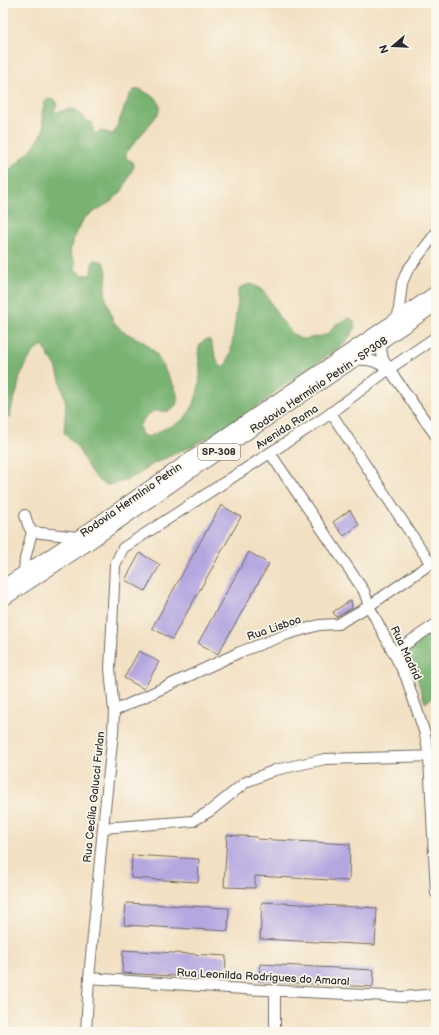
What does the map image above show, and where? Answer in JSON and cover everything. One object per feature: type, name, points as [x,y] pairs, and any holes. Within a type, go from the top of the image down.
[{"type":"main road","name":"Rodovia Hermínio Petrin","points":[[3,584],[24,577],[78,537],[190,459],[436,292]]},
{"type":"main road","name":"Rodovia Hermínio Petrin - SP308","points":[[3,600],[24,577],[85,546],[196,468],[436,305]]},
{"type":"main road","points":[[3,606],[24,577]]},
{"type":"street","points":[[398,317],[402,283],[408,272],[436,233]]},
{"type":"street","name":"Avenida Roma","points":[[115,565],[123,548],[331,413],[436,337]]},
{"type":"street","points":[[384,340],[380,349],[384,359],[436,436]]},
{"type":"street","points":[[355,360],[367,359],[375,361],[390,369]]},
{"type":"street","points":[[331,413],[433,562]]},
{"type":"street","name":"Rua Madrid","points":[[270,453],[364,591],[369,606],[406,677],[432,756],[436,893]]},
{"type":"street","points":[[24,577],[25,559],[32,532],[25,515]]},
{"type":"street","points":[[32,532],[78,537]]},
{"type":"street","name":"Rua Lisboa","points":[[114,711],[240,652],[311,627],[338,624],[369,606],[433,562]]},
{"type":"street","name":"Rua Cecília Galucci Furlan","points":[[86,1032],[89,978],[114,711],[110,668],[115,565]]},
{"type":"street","points":[[394,652],[436,624]]},
{"type":"street","points":[[103,828],[193,821],[210,812],[246,782],[275,770],[325,759],[432,756]]},
{"type":"street","name":"Rua Leonilda Rodrigues do Amaral","points":[[89,978],[243,989],[403,997],[436,994]]},
{"type":"street","points":[[275,990],[275,1032]]},
{"type":"green space","points":[[140,89],[157,99],[160,107],[158,114],[126,153],[126,158],[133,162],[134,166],[122,191],[112,201],[84,218],[72,242],[70,252],[75,263],[75,269],[82,275],[91,275],[92,264],[95,260],[101,261],[105,264],[107,273],[105,295],[113,321],[122,331],[144,342],[155,352],[175,388],[178,398],[176,405],[169,411],[154,411],[147,415],[139,426],[142,435],[148,437],[176,424],[187,415],[193,405],[199,387],[200,366],[198,350],[203,341],[210,340],[218,363],[222,367],[226,366],[231,351],[238,292],[241,287],[251,284],[260,288],[267,296],[279,317],[291,332],[300,339],[326,335],[336,324],[350,318],[354,321],[355,328],[340,347],[279,389],[237,421],[196,444],[153,464],[137,475],[121,482],[107,485],[99,481],[90,471],[78,448],[64,432],[66,404],[63,391],[56,366],[49,357],[43,345],[32,353],[20,376],[10,418],[3,413],[3,176],[31,150],[39,139],[44,128],[42,114],[45,101],[50,99],[56,101],[57,104],[54,113],[70,109],[76,110],[87,122],[92,122],[94,134],[102,131],[112,134],[115,131],[130,94],[134,90]]},
{"type":"green space","points":[[436,630],[436,695],[425,703],[411,659],[401,651],[415,640]]},
{"type":"building","points":[[221,505],[241,517],[172,639],[152,628]]},
{"type":"building","points":[[350,510],[359,525],[344,536],[333,522]]},
{"type":"building","points":[[249,552],[269,564],[218,654],[198,643]]},
{"type":"building","points":[[140,553],[160,565],[145,591],[125,580]]},
{"type":"building","points":[[351,600],[352,608],[336,617],[333,612]]},
{"type":"building","points":[[139,651],[159,662],[144,689],[124,678]]},
{"type":"building","points":[[227,835],[257,837],[257,839],[350,844],[349,881],[255,876],[255,888],[224,887]]},
{"type":"building","points":[[132,855],[199,859],[198,882],[131,878]]},
{"type":"building","points":[[262,902],[377,908],[375,945],[260,939]]},
{"type":"building","points":[[126,903],[229,908],[228,931],[124,925]]},
{"type":"building","points":[[123,950],[226,956],[225,979],[122,973]]},
{"type":"building","points":[[260,964],[374,970],[373,987],[259,981]]}]
